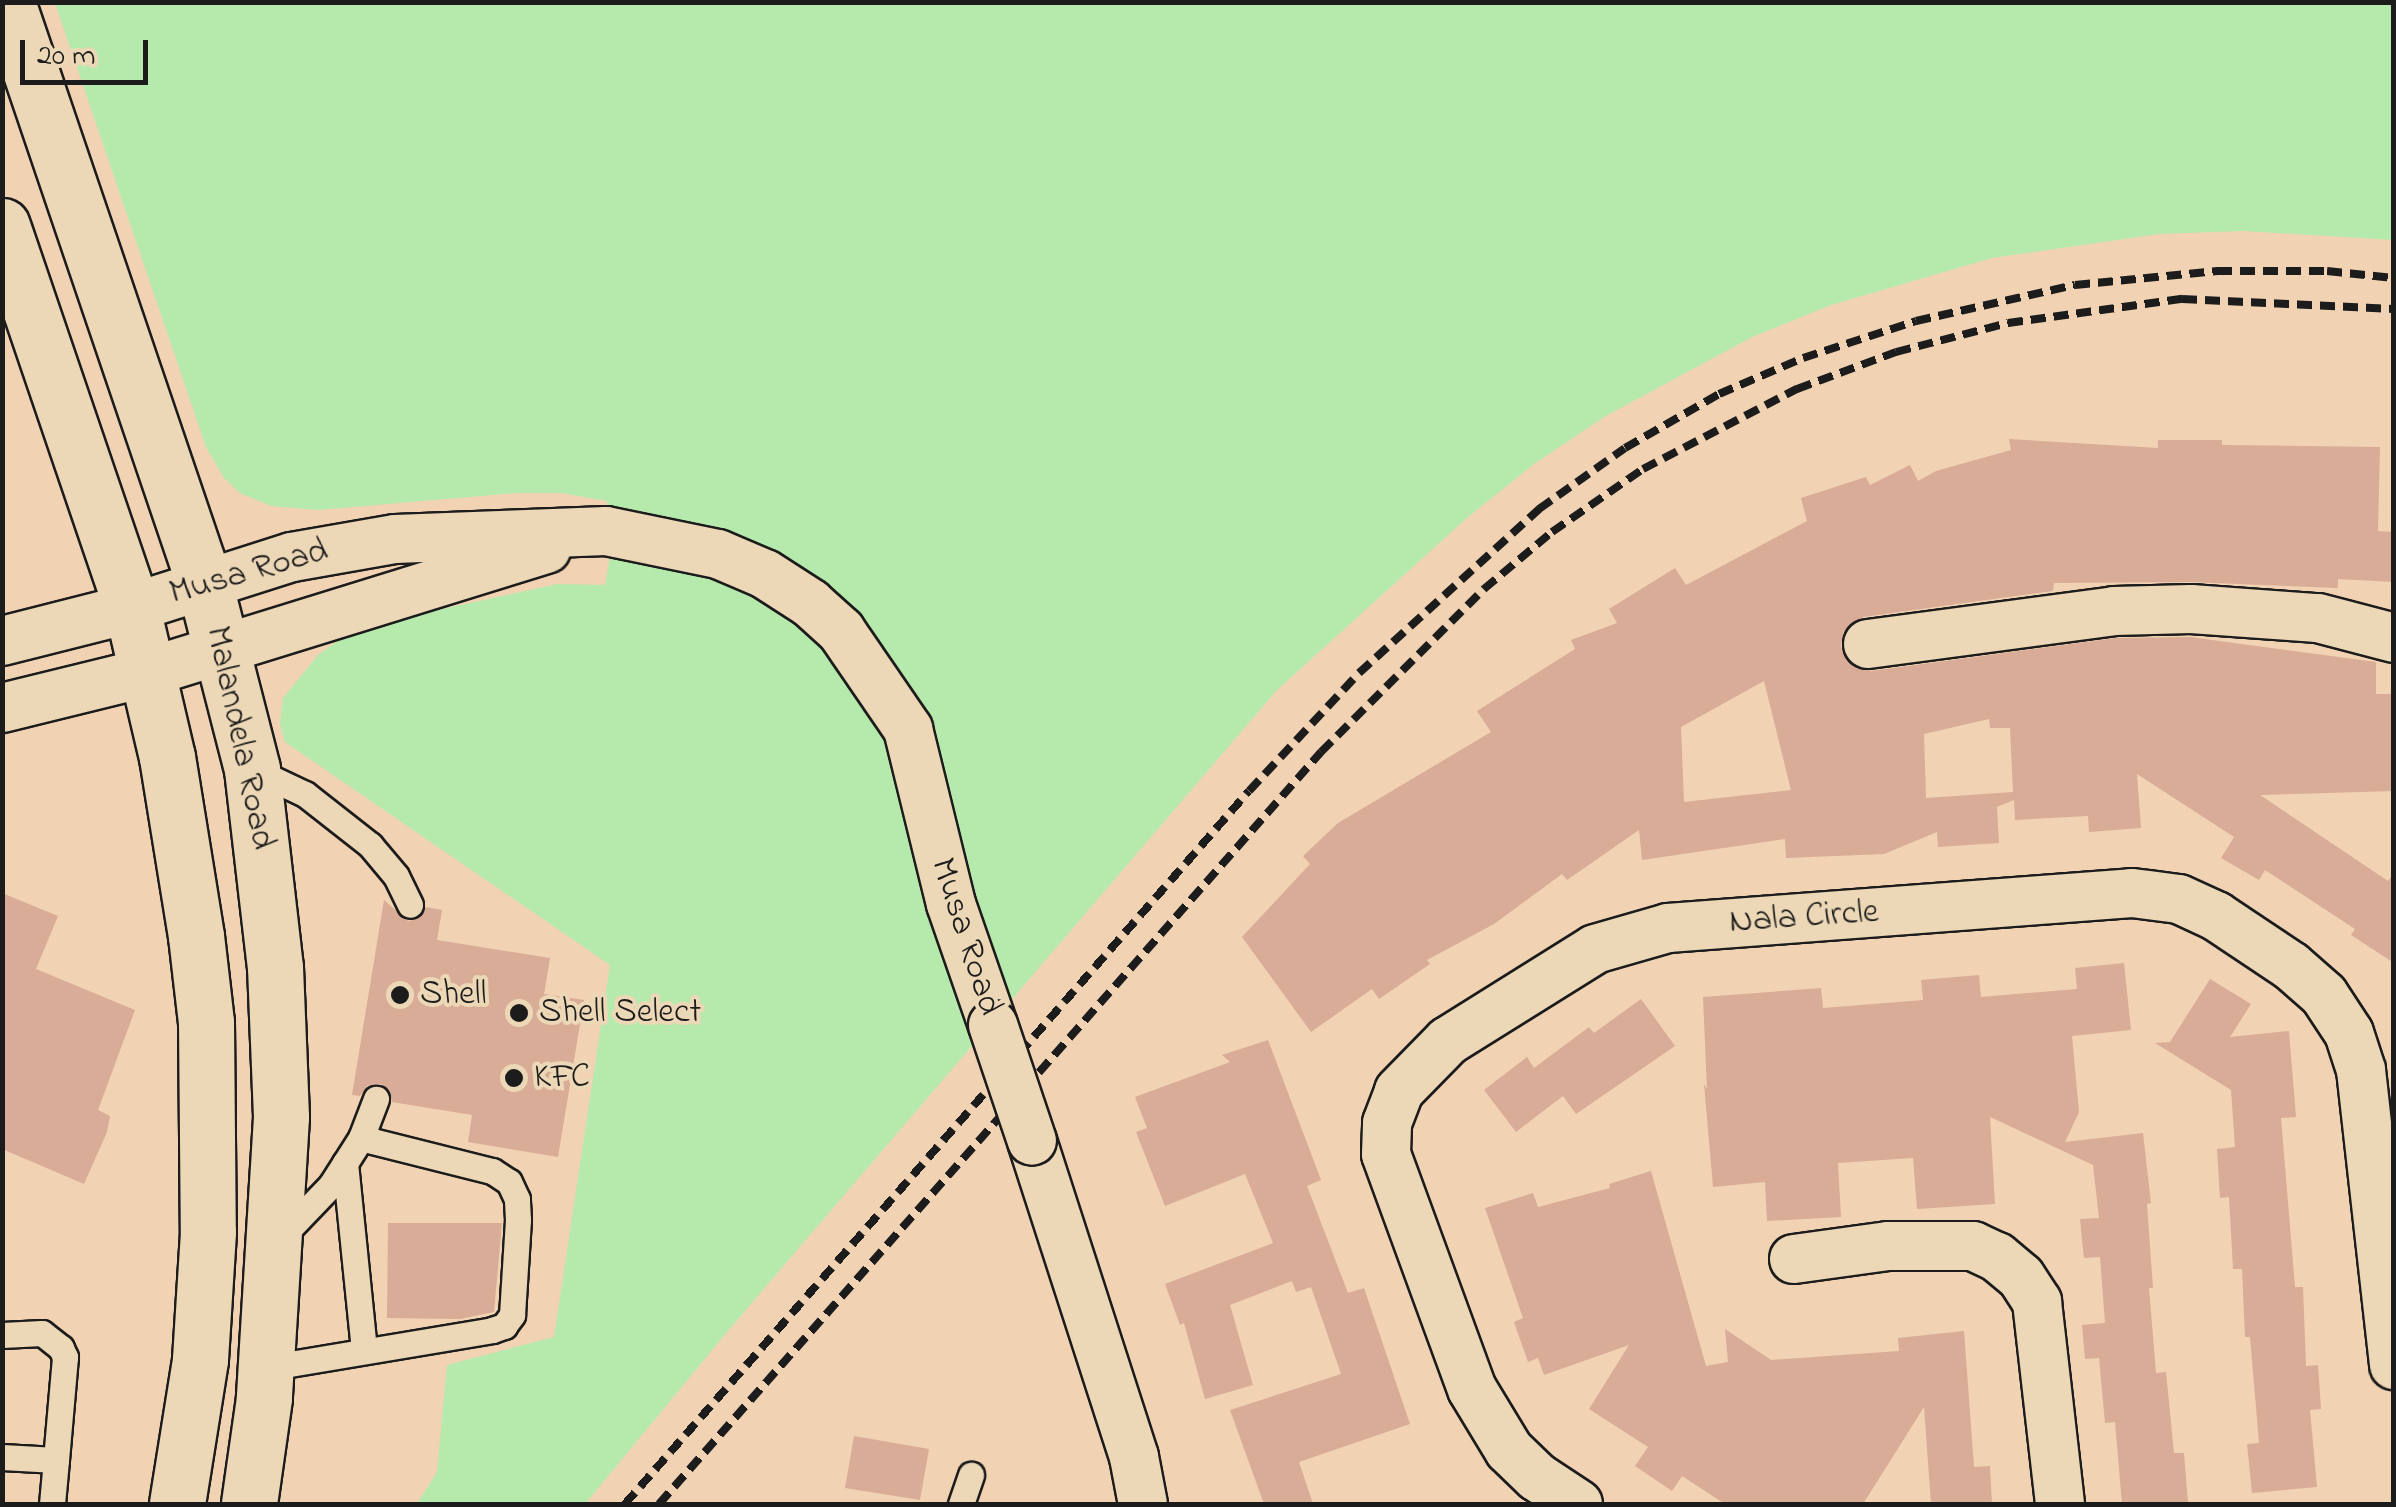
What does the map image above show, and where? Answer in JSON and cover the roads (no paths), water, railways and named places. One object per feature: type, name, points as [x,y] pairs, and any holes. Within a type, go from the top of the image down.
[{"type":"main road","name":"Malandela Road","points":[[7,2],[204,582],[252,769],[275,967],[281,1117],[266,1368],[249,1504]]},
{"type":"main road","points":[[2,226],[132,608],[149,672],[196,936],[206,1022],[210,1139],[200,1360],[177,1504]]},
{"type":"street","name":"Musa Road","points":[[2,708],[149,672],[606,531]]},
{"type":"street","name":"Musa Road","points":[[2,642],[132,608],[292,557],[395,539],[606,531],[680,543],[749,568],[810,604],[841,631],[908,729],[950,904],[1134,1457],[1143,1504]]},
{"type":"street","points":[[1868,644],[2114,612],[2191,609],[2318,618],[2394,638]]},
{"type":"street","name":"Nala Circle","points":[[1578,1504],[1537,1477],[1509,1450],[1472,1389],[1386,1154],[1387,1123],[1399,1090],[1448,1041],[1595,948],[1668,928],[2132,893],[2179,899],[2216,916],[2291,966],[2324,995],[2349,1033],[2361,1070],[2394,1364]]},
{"type":"street","points":[[1794,1259],[1888,1246],[1974,1246],[1997,1257],[2021,1277],[2037,1302],[2060,1504]]},
{"type":"lane","points":[[252,769],[304,794],[370,845],[396,876],[410,905]]},
{"type":"lane","points":[[275,1243],[331,1186],[361,1138],[376,1099]]},
{"type":"lane","points":[[266,1368],[504,1326],[512,1314],[518,1220],[516,1198],[509,1182],[492,1171],[361,1138]]},
{"type":"lane","points":[[345,1163],[364,1349]]},
{"type":"lane","points":[[2,1335],[42,1332],[61,1348],[65,1357],[52,1504]]},
{"type":"lane","points":[[2,1458],[56,1460]]},
{"type":"lane","points":[[961,1504],[971,1475]]},
{"type":"railway","points":[[625,1504],[1249,791],[1359,673],[1539,509],[1625,448],[1719,394],[1803,358],[1916,321],[2075,285],[2217,271],[2327,271],[2394,278]]},
{"type":"railway","points":[[659,1504],[1321,752],[1484,589],[1552,532],[1643,469],[1797,389],[1896,352],[2008,323],[2182,299],[2394,309]]},
{"type":"place","name":"Shell","points":[[400,995]]},
{"type":"place","name":"Shell Select","points":[[519,1013]]},
{"type":"place","name":"KFC","points":[[514,1078]]}]
